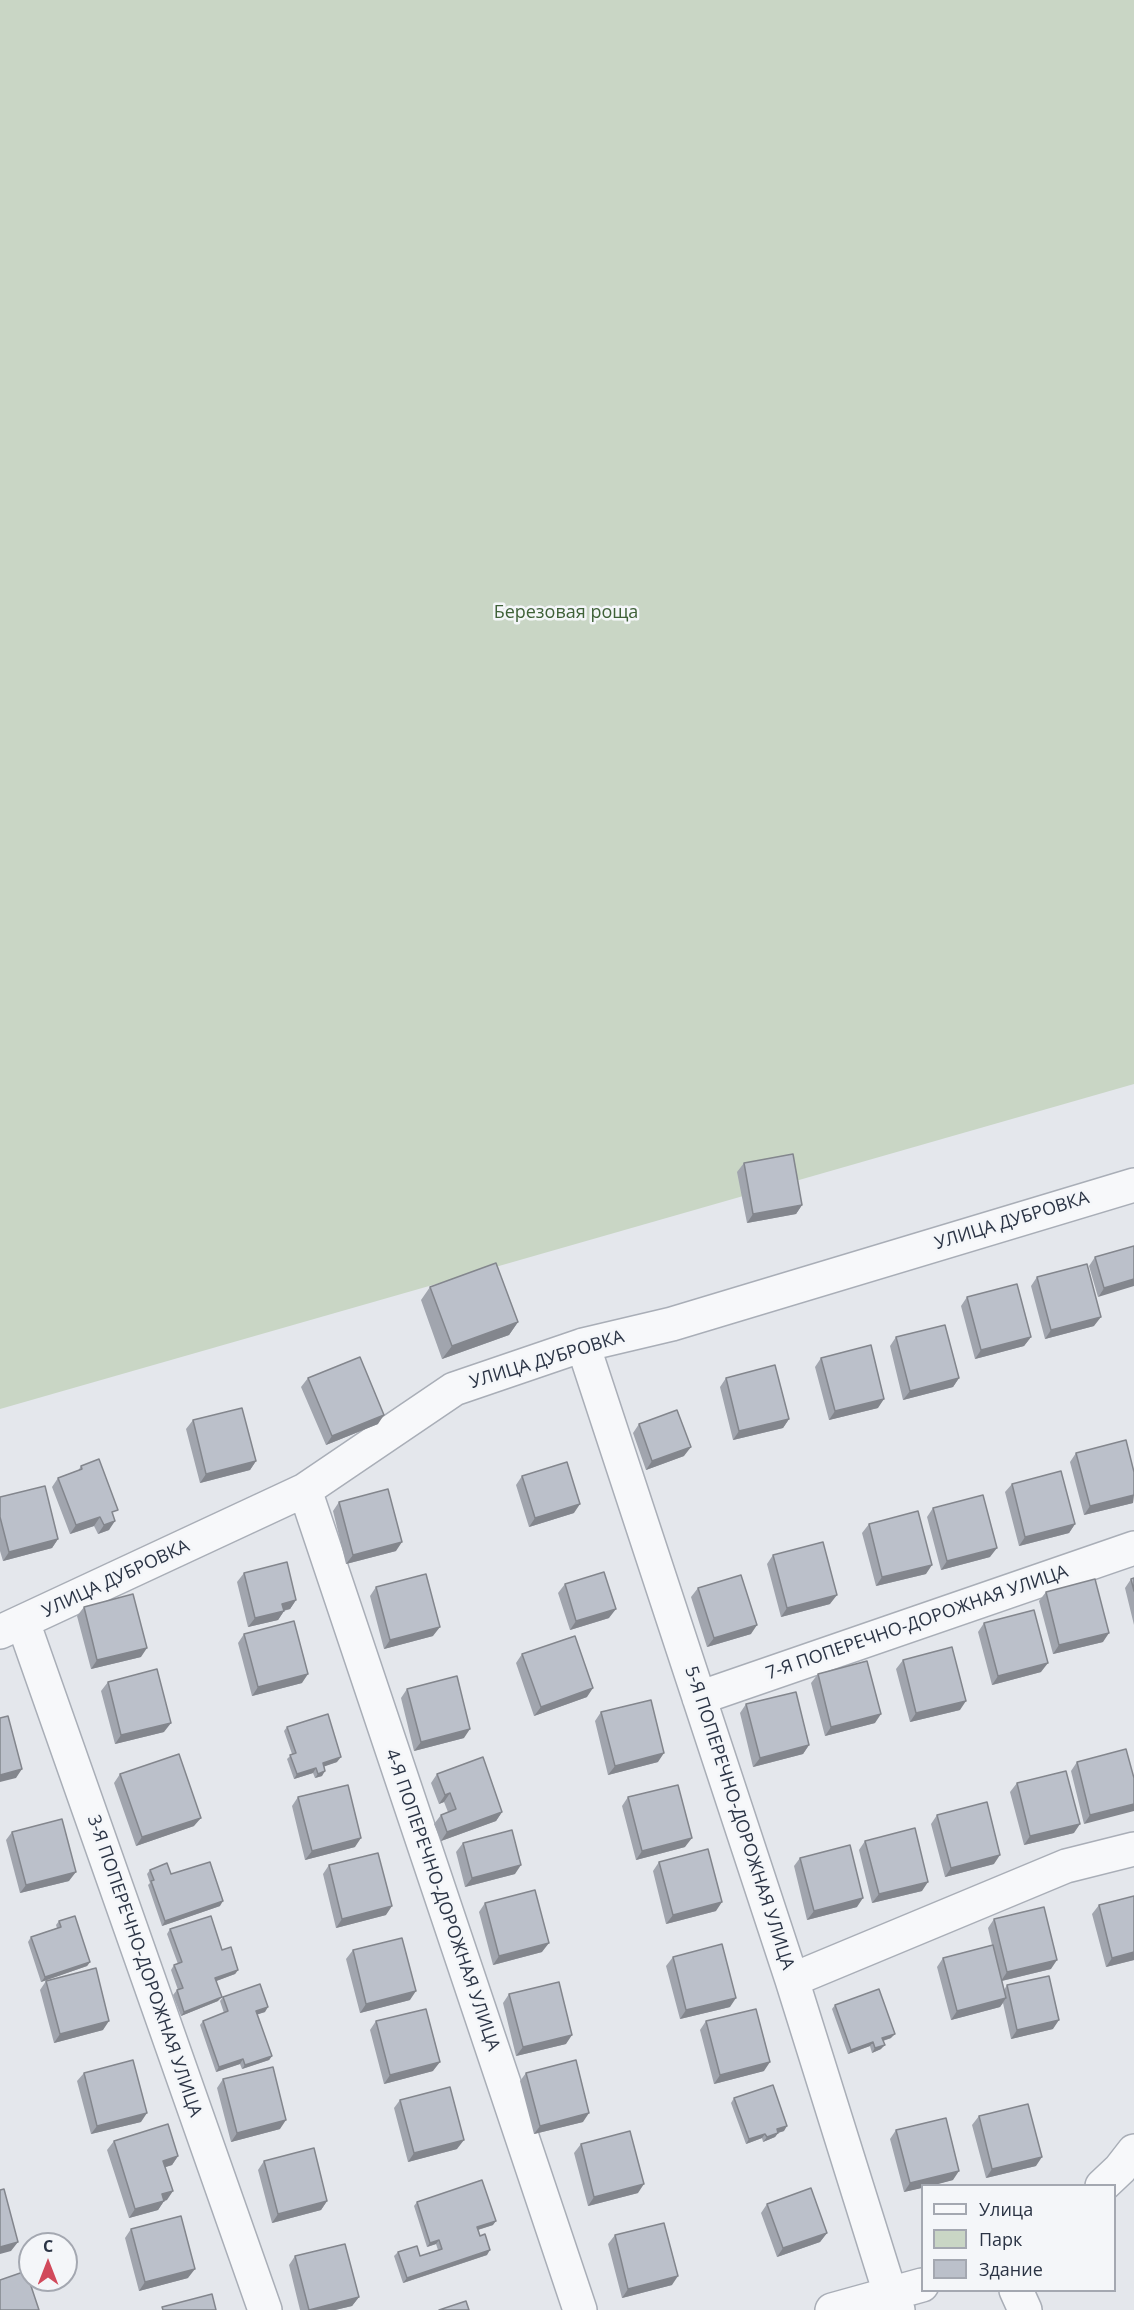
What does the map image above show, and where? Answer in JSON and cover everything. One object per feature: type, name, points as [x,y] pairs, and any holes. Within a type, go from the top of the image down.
[{"type":"street","name":"УЛИЦА ДУБРОВКА","points":[[12,1627],[305,1490],[454,1389],[583,1346],[672,1324],[1134,1185]]},
{"type":"street","name":"5-Я ПОПЕРЕЧНО-ДОРОЖНАЯ УЛИЦА","points":[[583,1346],[792,1980],[894,2302]]},
{"type":"street","name":"4-Я ПОПЕРЕЧНО-ДОРОЖНАЯ УЛИЦА","points":[[305,1490],[580,2310]]},
{"type":"street","name":"7-Я ПОПЕРЕЧНО-ДОРОЖНАЯ УЛИЦА","points":[[699,1698],[1134,1548]]},
{"type":"street","name":"3-Я ПОПЕРЕЧНО-ДОРОЖНАЯ УЛИЦА","points":[[12,1627],[265,2310]]},
{"type":"street","points":[[792,1980],[1066,1866],[1134,1849]]},
{"type":"street","points":[[832,2310],[894,2302],[921,2286]]},
{"type":"street","points":[[1017,2292],[1025,2310]]},
{"type":"green space","name":"Березовая роща","points":[[0,0],[1134,0],[1134,1084],[0,1409]]},
{"type":"building","points":[[793,1154],[802,1205],[753,1214],[744,1163]]},
{"type":"building","points":[[1134,1246],[1134,1279],[1104,1288],[1095,1257]]},
{"type":"building","points":[[496,1263],[518,1322],[452,1346],[430,1287]]},
{"type":"building","points":[[1087,1264],[1101,1317],[1051,1330],[1037,1277]]},
{"type":"building","points":[[1017,1284],[1031,1337],[981,1350],[967,1297]]},
{"type":"building","points":[[945,1325],[959,1378],[910,1391],[896,1337]]},
{"type":"building","points":[[871,1345],[884,1399],[835,1411],[821,1358]]},
{"type":"building","points":[[360,1357],[384,1415],[332,1436],[308,1378]]},
{"type":"building","points":[[775,1365],[789,1419],[739,1431],[726,1378]]},
{"type":"building","points":[[242,1408],[256,1461],[206,1474],[193,1420]]},
{"type":"building","points":[[677,1410],[691,1447],[652,1461],[639,1424]]},
{"type":"building","points":[[1126,1440],[1134,1472],[1134,1495],[1090,1506],[1076,1453]]},
{"type":"building","points":[[99,1459],[118,1510],[112,1512],[115,1521],[104,1525],[100,1517],[76,1525],[58,1478],[82,1469],[81,1466]]},
{"type":"building","points":[[567,1462],[580,1504],[535,1518],[522,1476]]},
{"type":"building","points":[[1061,1471],[1075,1524],[1025,1537],[1012,1484]]},
{"type":"building","points":[[45,1486],[58,1539],[9,1552],[0,1517],[0,1497]]},
{"type":"building","points":[[388,1489],[402,1542],[353,1555],[339,1502]]},
{"type":"building","points":[[983,1495],[997,1548],[947,1561],[933,1508]]},
{"type":"building","points":[[918,1511],[932,1565],[882,1577],[869,1524]]},
{"type":"building","points":[[823,1542],[837,1595],[787,1608],[773,1555]]},
{"type":"building","points":[[287,1562],[296,1600],[282,1604],[284,1611],[255,1618],[244,1573]]},
{"type":"building","points":[[604,1572],[616,1609],[576,1621],[565,1584]]},
{"type":"building","points":[[426,1574],[440,1627],[390,1640],[376,1587]]},
{"type":"building","points":[[741,1575],[757,1625],[714,1638],[698,1588]]},
{"type":"building","points":[[1095,1579],[1109,1633],[1059,1645],[1046,1592]]},
{"type":"building","points":[[133,1594],[147,1648],[97,1660],[84,1607]]},
{"type":"building","points":[[1034,1610],[1048,1663],[998,1676],[984,1623]]},
{"type":"building","points":[[294,1621],[308,1674],[258,1687],[244,1634]]},
{"type":"building","points":[[575,1636],[593,1688],[541,1707],[522,1654]]},
{"type":"building","points":[[952,1647],[966,1701],[916,1713],[903,1660]]},
{"type":"building","points":[[867,1661],[881,1714],[831,1727],[818,1674]]},
{"type":"building","points":[[157,1669],[171,1723],[121,1735],[108,1682]]},
{"type":"building","points":[[457,1676],[470,1729],[421,1742],[407,1689]]},
{"type":"building","points":[[796,1692],[809,1745],[760,1758],[746,1704]]},
{"type":"building","points":[[651,1700],[664,1753],[615,1766],[601,1712]]},
{"type":"building","points":[[328,1714],[341,1757],[323,1763],[325,1771],[318,1774],[316,1768],[297,1774],[290,1755],[296,1753],[287,1727]]},
{"type":"building","points":[[8,1716],[22,1769],[0,1775],[0,1718]]},
{"type":"building","points":[[1126,1749],[1134,1778],[1134,1804],[1090,1815],[1077,1762]]},
{"type":"building","points":[[179,1754],[201,1818],[142,1837],[120,1774]]},
{"type":"building","points":[[483,1757],[502,1812],[447,1832],[441,1815],[456,1809],[450,1793],[445,1795],[437,1774]]},
{"type":"building","points":[[1066,1771],[1080,1824],[1030,1836],[1017,1783]]},
{"type":"building","points":[[348,1785],[361,1838],[312,1851],[298,1797]]},
{"type":"building","points":[[678,1785],[692,1838],[642,1851],[628,1797]]},
{"type":"building","points":[[987,1802],[1000,1855],[951,1868],[937,1815]]},
{"type":"building","points":[[62,1819],[76,1872],[26,1885],[12,1832]]},
{"type":"building","points":[[915,1828],[928,1882],[879,1894],[865,1841]]},
{"type":"building","points":[[512,1830],[521,1865],[472,1878],[463,1843]]},
{"type":"building","points":[[850,1845],[863,1898],[814,1911],[800,1858]]},
{"type":"building","points":[[708,1849],[722,1902],[673,1915],[659,1862]]},
{"type":"building","points":[[378,1853],[392,1906],[342,1919],[329,1865]]},
{"type":"building","points":[[210,1862],[223,1901],[165,1921],[151,1881],[154,1880],[150,1870],[167,1863],[171,1874]]},
{"type":"building","points":[[535,1890],[549,1943],[499,1956],[485,1903]]},
{"type":"building","points":[[1134,1896],[1134,1952],[1112,1958],[1099,1905]]},
{"type":"building","points":[[1044,1907],[1057,1960],[1007,1972],[994,1919]]},
{"type":"building","points":[[75,1916],[90,1962],[45,1977],[31,1937],[61,1927],[59,1921]]},
{"type":"building","points":[[211,1916],[222,1950],[231,1947],[238,1970],[215,1978],[222,1997],[184,2012],[177,1990],[183,1988],[174,1965],[182,1962],[170,1929]]},
{"type":"building","points":[[402,1938],[416,1991],[366,2004],[353,1950]]},
{"type":"building","points":[[722,1944],[736,1998],[686,2010],[673,1957]]},
{"type":"building","points":[[993,1945],[1006,1998],[957,2011],[943,1958]]},
{"type":"building","points":[[96,1968],[109,2021],[60,2034],[46,1981]]},
{"type":"building","points":[[1049,1976],[1059,2020],[1017,2030],[1007,1985]]},
{"type":"building","points":[[559,1982],[572,2035],[523,2047],[509,1994]]},
{"type":"building","points":[[260,1984],[268,2007],[256,2011],[272,2056],[245,2065],[243,2059],[219,2067],[203,2021],[228,2011],[223,1997]]},
{"type":"building","points":[[879,1989],[895,2034],[882,2038],[885,2045],[875,2048],[873,2042],[851,2050],[835,2005]]},
{"type":"building","points":[[426,2009],[440,2062],[390,2075],[376,2021]]},
{"type":"building","points":[[756,2009],[770,2062],[720,2075],[706,2021]]},
{"type":"building","points":[[133,2060],[147,2113],[97,2126],[84,2073]]},
{"type":"building","points":[[576,2060],[589,2113],[540,2126],[526,2073]]},
{"type":"building","points":[[273,2067],[286,2120],[237,2133],[223,2079]]},
{"type":"building","points":[[773,2085],[787,2126],[777,2129],[778,2133],[767,2137],[765,2134],[749,2139],[734,2098]]},
{"type":"building","points":[[450,2087],[464,2140],[414,2153],[400,2100]]},
{"type":"building","points":[[1028,2104],[1042,2157],[992,2169],[979,2116]]},
{"type":"building","points":[[946,2118],[959,2171],[910,2183],[896,2130]]},
{"type":"building","points":[[168,2124],[178,2156],[163,2161],[173,2191],[162,2194],[164,2201],[135,2209],[114,2141]]},
{"type":"building","points":[[630,2131],[644,2184],[594,2197],[581,2144]]},
{"type":"building","points":[[314,2148],[327,2201],[278,2214],[264,2161]]},
{"type":"building","points":[[482,2180],[496,2221],[477,2227],[480,2236],[485,2234],[490,2250],[407,2278],[398,2252],[417,2246],[420,2256],[442,2249],[439,2240],[430,2243],[417,2202]]},
{"type":"building","points":[[811,2188],[827,2233],[783,2248],[767,2204]]},
{"type":"building","points":[[4,2189],[18,2242],[0,2247],[0,2190]]},
{"type":"building","points":[[181,2216],[195,2269],[145,2282],[131,2229]]},
{"type":"building","points":[[664,2223],[678,2276],[628,2289],[615,2235]]},
{"type":"building","points":[[345,2244],[359,2297],[309,2310],[295,2256]]},
{"type":"building","points":[[18,2274],[18,2292],[33,2292],[39,2310],[0,2310],[0,2280]]},
{"type":"building","points":[[212,2294],[216,2310],[163,2310],[162,2307]]},
{"type":"building","points":[[466,2301],[469,2310],[439,2310]]}]
